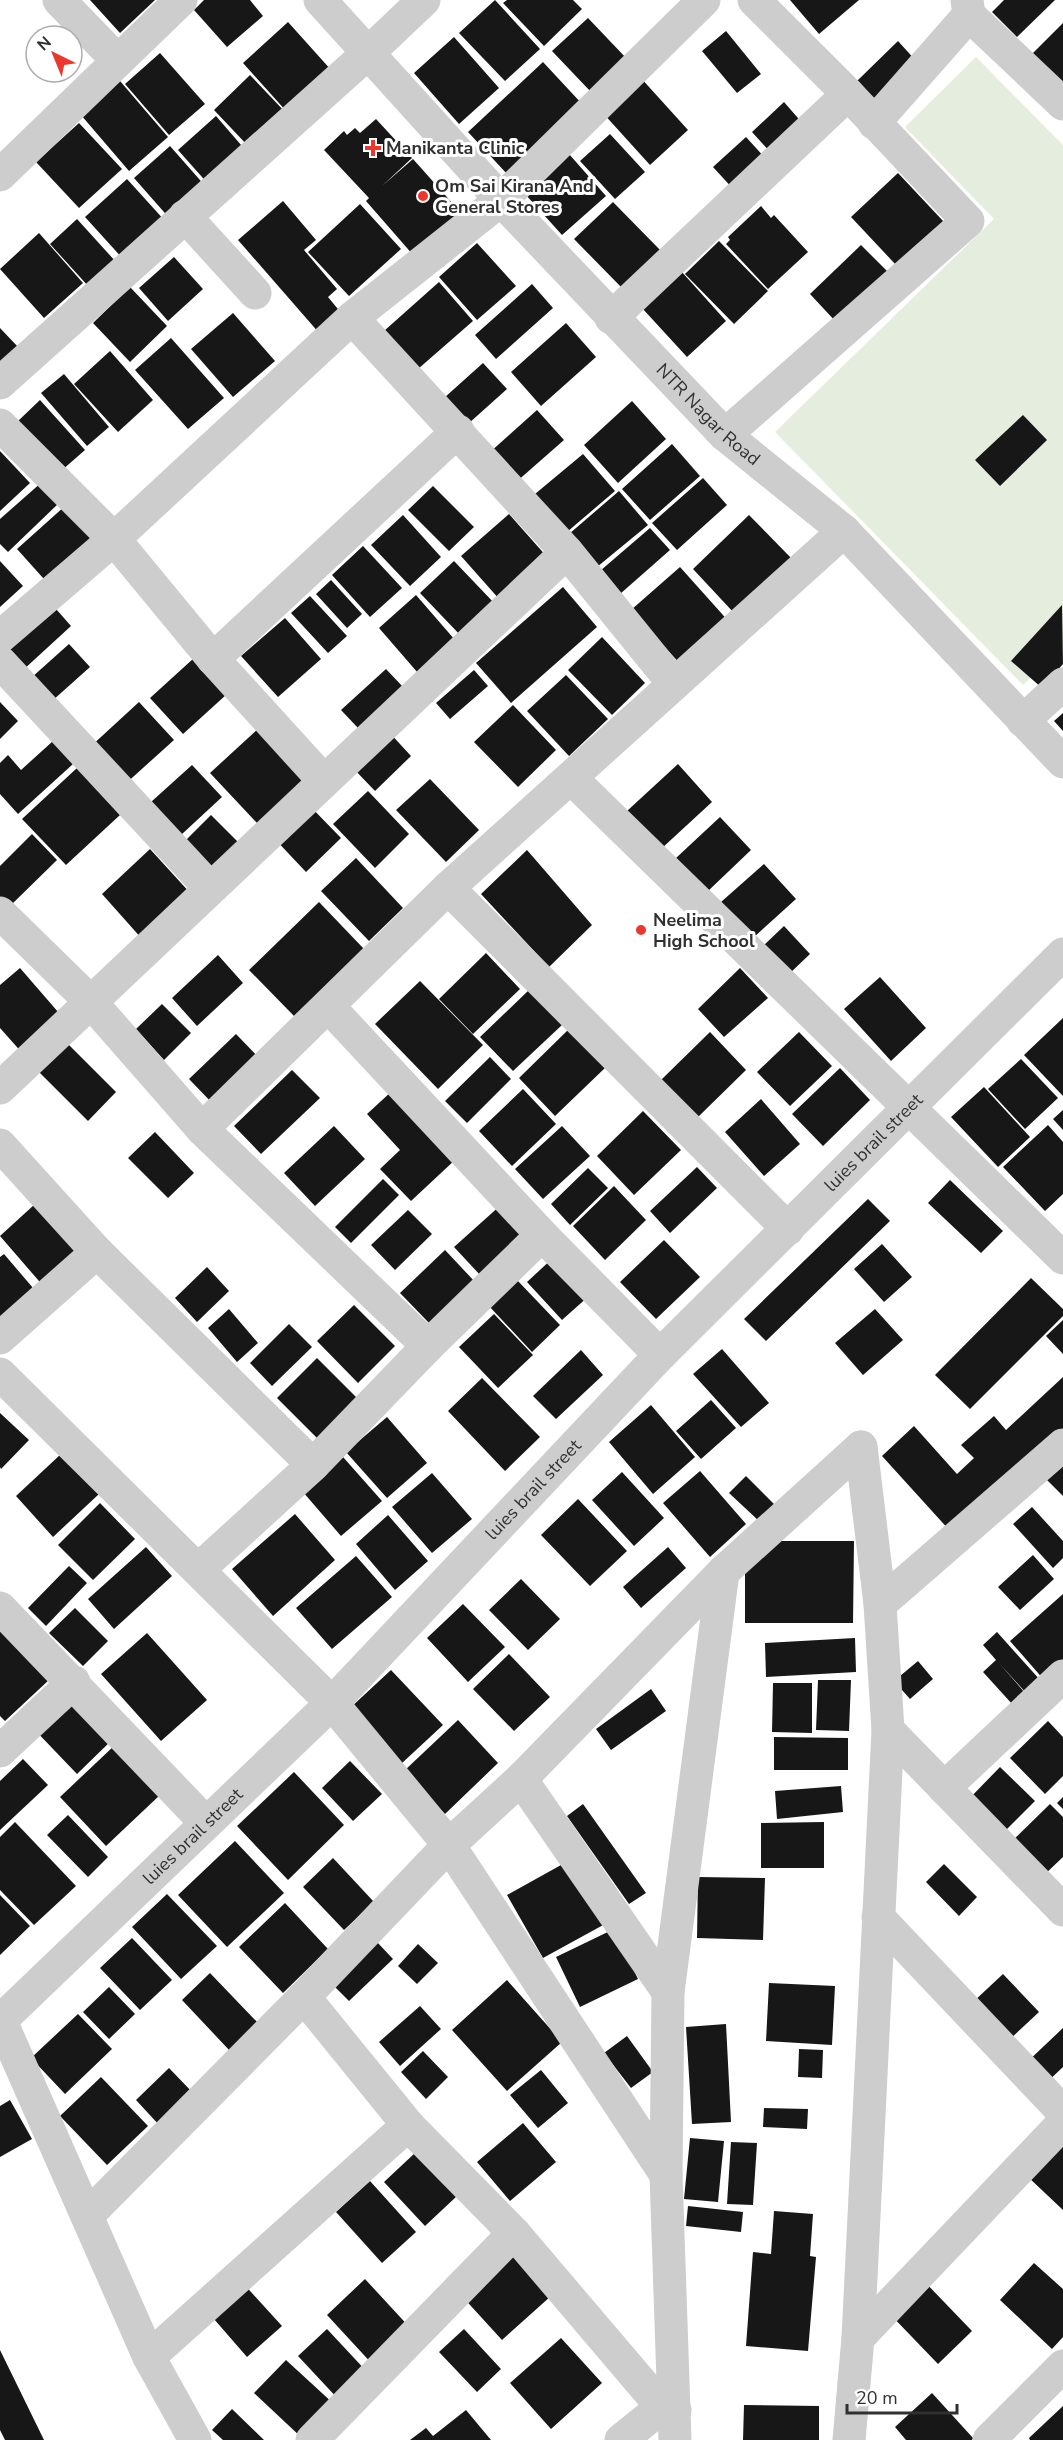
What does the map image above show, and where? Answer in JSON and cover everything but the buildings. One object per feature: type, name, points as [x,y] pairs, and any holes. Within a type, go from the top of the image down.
[{"type":"street","points":[[58,0],[117,60]]},
{"type":"street","points":[[1,173],[180,0]]},
{"type":"street","name":"NTR Nagar Road","points":[[320,0],[501,200],[725,435],[844,531],[1063,762]]},
{"type":"street","points":[[0,383],[367,54],[424,0]]},
{"type":"street","points":[[0,637],[114,539],[352,318],[501,200],[704,0]]},
{"type":"street","points":[[725,435],[968,221],[848,94],[754,0]]},
{"type":"street","points":[[874,123],[968,8],[1063,104]]},
{"type":"street","points":[[611,318],[848,94]]},
{"type":"street","points":[[185,216],[255,293]]},
{"type":"street","points":[[352,318],[567,552],[674,684]]},
{"type":"street","points":[[0,425],[114,539],[213,659],[324,781]]},
{"type":"street","points":[[213,659],[458,431]]},
{"type":"street","points":[[202,1129],[448,888],[844,531]]},
{"type":"street","points":[[0,1088],[567,552]]},
{"type":"street","points":[[0,662],[210,888]]},
{"type":"street","points":[[1023,721],[1063,684]]},
{"type":"street","points":[[570,778],[910,1109],[1059,1245]]},
{"type":"street","points":[[448,888],[788,1229]]},
{"type":"street","points":[[0,913],[90,1001],[202,1129],[428,1346]]},
{"type":"street","name":"luies brail street","points":[[0,2021],[332,1703],[660,1355],[910,1109],[1063,954]]},
{"type":"street","points":[[329,1007],[542,1235],[660,1355]]},
{"type":"street","points":[[0,1145],[97,1252],[313,1465]]},
{"type":"street","points":[[198,1570],[313,1465],[428,1346],[542,1235]]},
{"type":"street","points":[[0,1338],[97,1252]]},
{"type":"street","points":[[0,1374],[332,1703],[449,1845],[666,2175]]},
{"type":"street","points":[[880,1604],[1063,1445]]},
{"type":"street","points":[[87,2216],[449,1845],[521,1779],[723,1572],[861,1447],[880,1604],[888,1730],[858,2338],[849,2440]]},
{"type":"street","points":[[671,2419],[666,2175],[668,1992],[723,1572]]},
{"type":"street","points":[[0,1608],[74,1682],[206,1824]]},
{"type":"street","points":[[0,1751],[74,1682]]},
{"type":"street","points":[[944,1788],[1058,1690]]},
{"type":"street","points":[[888,1730],[1063,1910]]},
{"type":"street","points":[[521,1779],[668,1992]]},
{"type":"street","points":[[878,1917],[1063,2112]]},
{"type":"street","points":[[304,1996],[408,2125],[514,2233],[671,2419]]},
{"type":"street","points":[[0,2021],[149,2356],[195,2440]]},
{"type":"street","points":[[858,2338],[1063,2123]]},
{"type":"street","points":[[149,2356],[408,2125]]},
{"type":"street","points":[[312,2440],[514,2233]]},
{"type":"street","points":[[989,2440],[1063,2366]]},
{"type":"street","points":[[621,2440],[671,2419]]},
{"type":"green space","points":[[976,57],[1063,145],[1063,646],[1023,685],[775,432],[994,219],[905,127]]},
{"type":"place","name":"Manikanta Clinic","points":[[373,148]]},
{"type":"place","name":"Om Sai Kirana And General Stores","points":[[423,196]]},
{"type":"place","name":"Neelima High School","points":[[641,930]]}]
